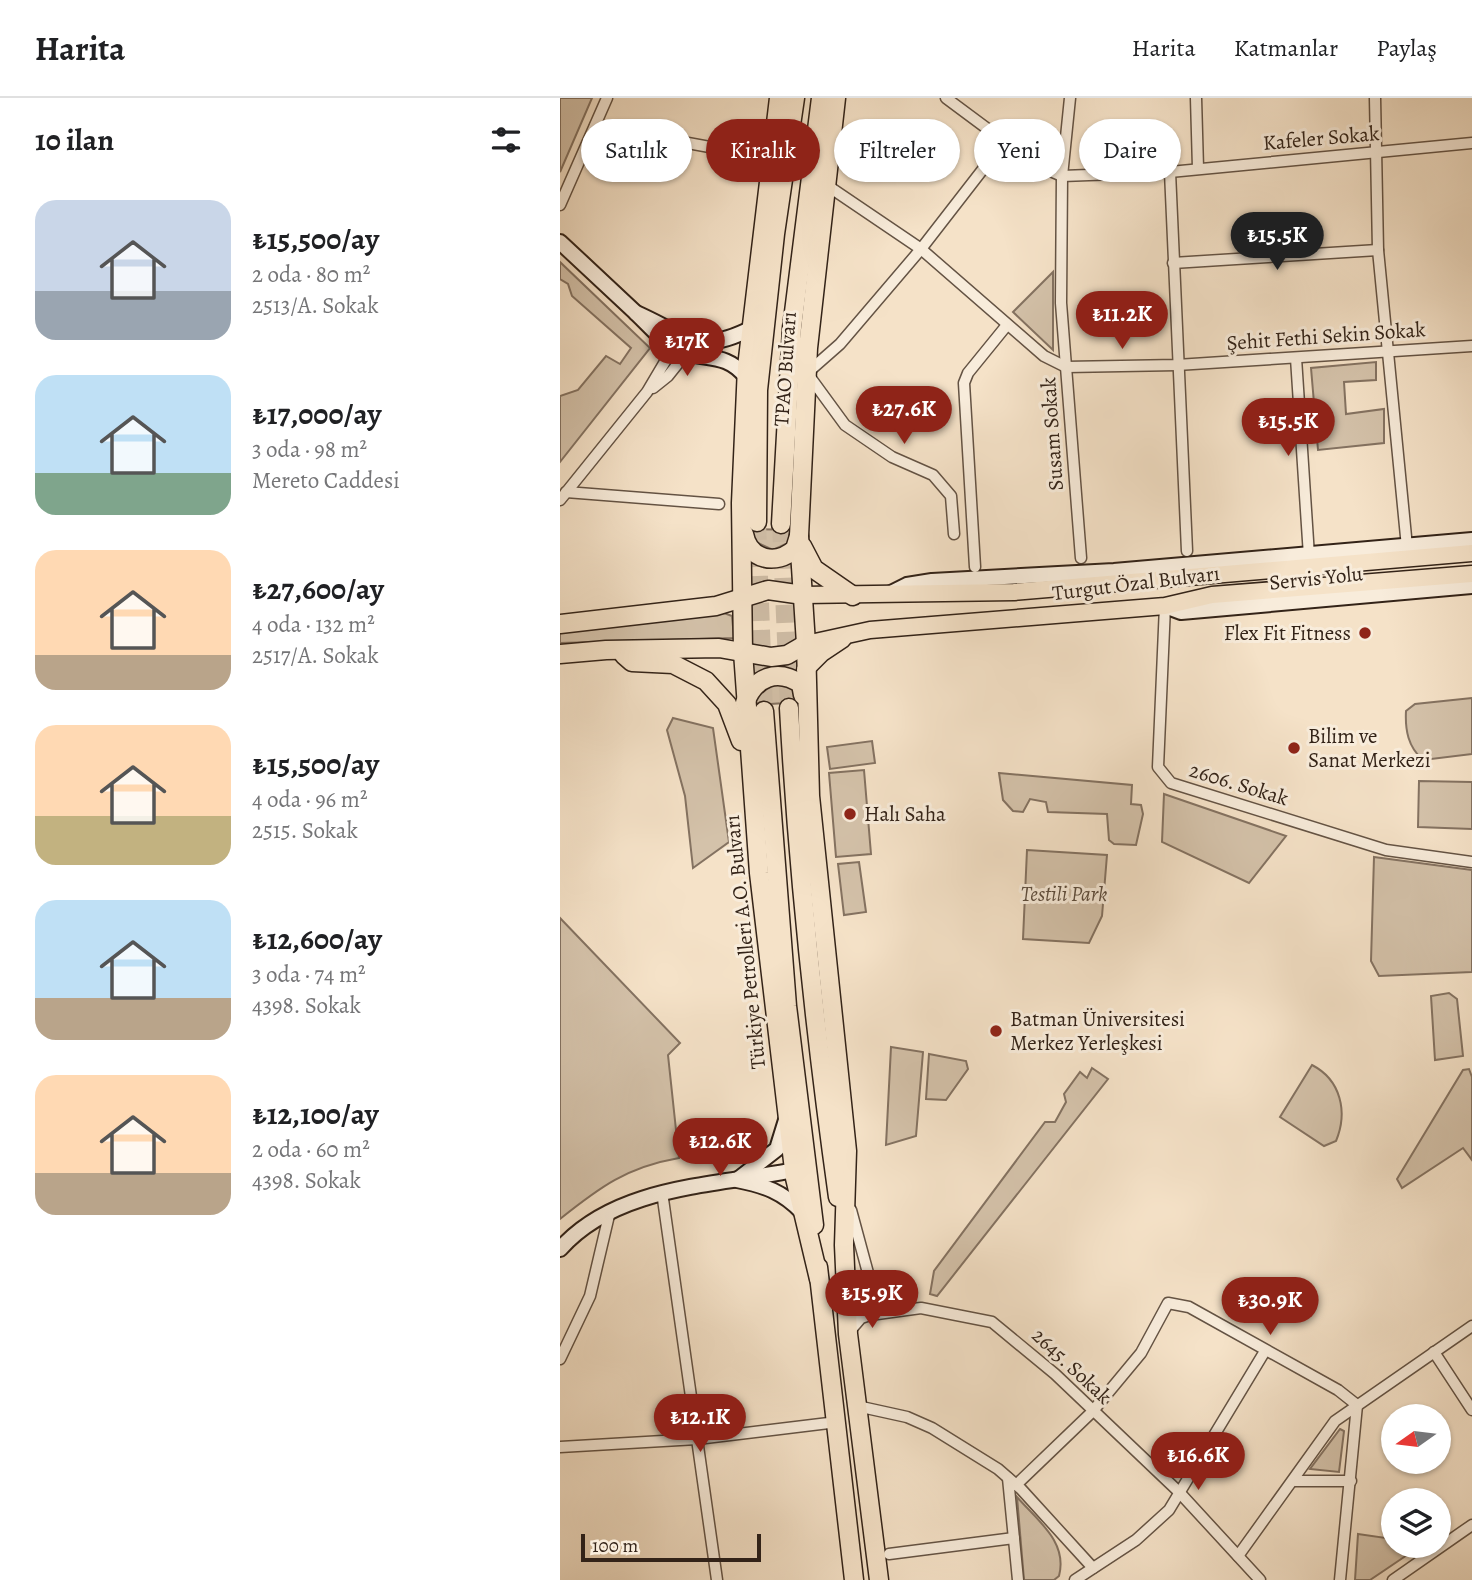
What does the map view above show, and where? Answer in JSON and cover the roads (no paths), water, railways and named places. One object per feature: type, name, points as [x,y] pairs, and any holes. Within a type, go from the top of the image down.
[{"type":"highway","name":"TPAO Bulvarı","points":[[750,524],[746,377],[779,98]]},
{"type":"highway","name":"TPAO Bulvarı","points":[[741,598],[750,524],[758,390],[775,234],[795,98]]},
{"type":"highway","name":"TPAO Bulvarı","points":[[781,524],[792,328],[821,98]]},
{"type":"highway","name":"TPAO Bulvarı","points":[[806,644],[799,537],[807,373],[836,98]]},
{"type":"highway","points":[[750,524],[750,551],[766,558],[778,559],[789,554],[795,549],[799,537]]},
{"type":"highway","points":[[799,537],[814,569],[853,596]]},
{"type":"highway","points":[[560,624],[716,606],[768,590],[803,594]]},
{"type":"highway","name":"Türkiye Petrolleri A.O. Bulvarı","points":[[741,598],[748,752],[759,873],[794,1170],[819,1279]]},
{"type":"highway","points":[[560,654],[719,648],[779,656],[806,644],[805,670],[797,708],[810,796],[847,1151],[844,1245]]},
{"type":"highway","points":[[618,650],[632,662],[673,664],[706,681],[727,705],[738,737],[748,752]]},
{"type":"highway","points":[[745,703],[754,685],[762,679],[782,675],[800,684],[797,708],[803,915],[844,1245],[848,1334],[878,1580]]},
{"type":"highway","name":"Türkiye Petrolleri A.O. Bulvarı","points":[[764,711],[787,1006],[811,1182],[819,1279],[854,1580]]},
{"type":"main road","name":"Turgut Özal Bulvarı","points":[[803,594],[853,596],[1014,592],[1472,554]]},
{"type":"main road","name":"Turgut Özal Bulvarı","points":[[806,644],[850,634],[1165,606],[1212,595],[1472,574]]},
{"type":"main road","points":[[805,670],[822,653],[850,634]]},
{"type":"street","points":[[598,119],[607,98]]},
{"type":"street","name":"Kafeler Sokak","points":[[946,98],[974,119]]},
{"type":"street","name":"Susam Sokak","points":[[1065,143],[1069,98]]},
{"type":"street","points":[[1196,98],[1198,169]]},
{"type":"street","points":[[1375,98],[1378,250],[1407,547]]},
{"type":"street","name":"Kafeler Sokak","points":[[1181,171],[1472,143]]},
{"type":"street","points":[[560,205],[581,158]]},
{"type":"street","points":[[954,534],[951,496],[933,475],[892,457],[845,425],[807,373],[840,344],[921,250],[974,181]]},
{"type":"street","name":"Susam Sokak","points":[[1062,182],[1061,303],[1081,558]]},
{"type":"street","points":[[1170,182],[1186,551]]},
{"type":"street","points":[[825,183],[921,250],[1044,356],[1066,367]]},
{"type":"street","points":[[560,243],[636,313],[684,343],[723,358],[738,367],[746,377]]},
{"type":"street","points":[[1173,264],[1378,250]]},
{"type":"street","points":[[975,567],[964,383],[968,373],[1007,325]]},
{"type":"street","points":[[684,343],[716,343],[752,328]]},
{"type":"street","points":[[563,496],[684,343]]},
{"type":"street","name":"Şehit Fethi Sekin Sokak","points":[[1066,367],[1177,365],[1472,346]]},
{"type":"street","points":[[1296,358],[1309,556]]},
{"type":"street","points":[[563,496],[719,504]]},
{"type":"street","points":[[887,595],[907,585],[932,581],[1309,556],[1472,540]]},
{"type":"street","name":"Servis Yolu","points":[[1165,606],[1181,612],[1472,586]]},
{"type":"street","name":"2606. Sokak","points":[[1165,606],[1158,767],[1171,783],[1386,850],[1472,862]]},
{"type":"street","points":[[737,1180],[777,1149],[786,1125],[787,1111]]},
{"type":"street","points":[[560,1249],[570,1238],[610,1210],[662,1192],[794,1170]]},
{"type":"street","points":[[737,1180],[773,1189],[788,1197],[802,1212]]},
{"type":"street","points":[[846,1187],[869,1275],[887,1311]]},
{"type":"street","points":[[662,1192],[717,1580]]},
{"type":"street","points":[[560,1359],[590,1296],[610,1210]]},
{"type":"street","points":[[1012,1481],[1092,1412],[1141,1353],[1168,1303],[1189,1307],[1338,1390],[1357,1405]]},
{"type":"street","name":"2645. Sokak","points":[[848,1334],[861,1318],[887,1311],[931,1308],[992,1322],[1054,1373],[1179,1492],[1260,1580]]},
{"type":"street","points":[[1238,1556],[1295,1481],[1335,1421],[1472,1326]]},
{"type":"street","points":[[1075,1580],[1156,1524],[1179,1492],[1265,1351]]},
{"type":"street","points":[[1434,1352],[1472,1410]]},
{"type":"street","points":[[1340,1580],[1357,1405]]},
{"type":"street","points":[[858,1406],[907,1417],[932,1428],[1012,1481],[1094,1568]]},
{"type":"street","points":[[560,1447],[697,1439],[837,1422]]},
{"type":"street","points":[[1012,1481],[1018,1580]]},
{"type":"street","points":[[1295,1481],[1351,1481]]},
{"type":"street","points":[[1393,1580],[1472,1525]]},
{"type":"street","points":[[890,1555],[1014,1538]]},
{"type":"tunnel","points":[[757,522],[764,711]]},
{"type":"tunnel","points":[[781,524],[789,708]]},
{"type":"place","name":"Flex Fit Fitness","points":[[1365,633]]},
{"type":"place","name":"Bilim ve Sanat Merkezi","points":[[1294,748]]},
{"type":"place","name":"Halı Saha","points":[[850,814]]},
{"type":"place","name":"Batman Üniversitesi Merkez Yerleşkesi","points":[[996,1031]]},
{"type":"park label","name":"Testili Park","points":[[1064,894]]}]
